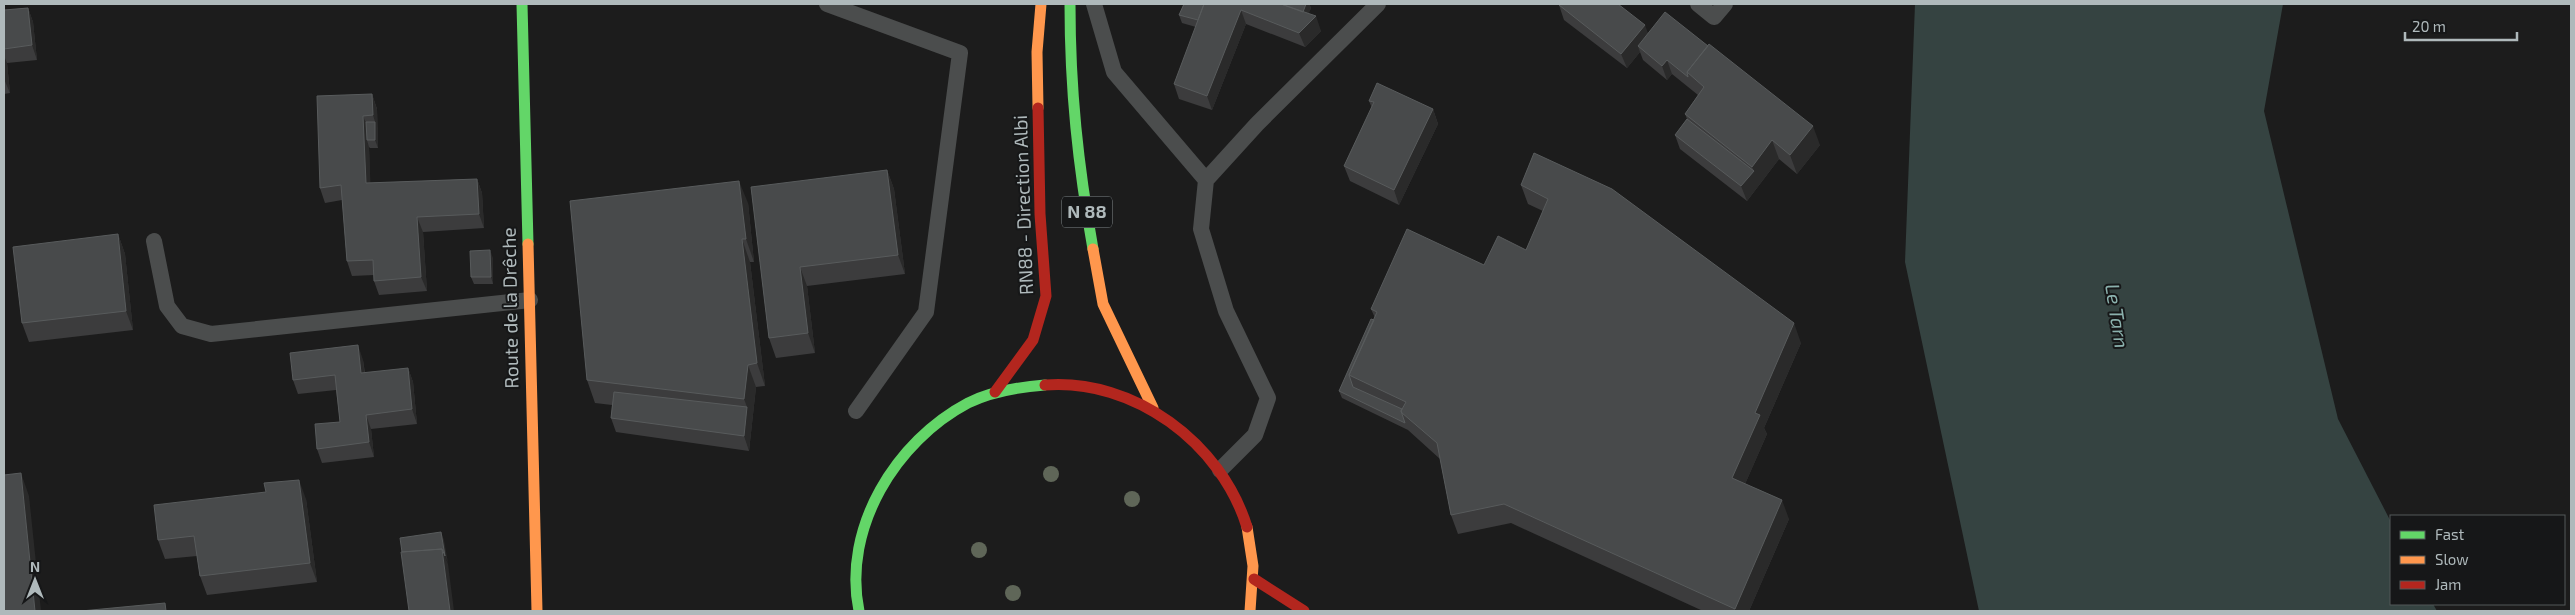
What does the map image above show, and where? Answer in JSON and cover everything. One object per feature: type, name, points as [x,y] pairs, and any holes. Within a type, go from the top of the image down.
[{"type":"main road","name":"Route de la Drêche","points":[[522,4],[537,611]]},
{"type":"main road","name":"RN88 - Direction Albi","points":[[995,392],[1033,340],[1046,296],[1045,261],[1040,214],[1037,61],[1041,4]]},
{"type":"main road","name":"N 88","points":[[1070,4],[1070,70],[1079,169],[1104,304],[1153,408]]},
{"type":"main road","points":[[858,609],[858,551],[874,498],[904,452],[945,415],[995,392],[1049,382],[1102,388],[1153,408],[1190,435],[1220,470],[1246,522],[1254,579],[1250,611]]},
{"type":"main road","points":[[1254,579],[1304,611]]},
{"type":"lane","points":[[827,4],[960,53],[926,312],[856,411]]},
{"type":"lane","points":[[1094,4],[1114,72],[1206,180]]},
{"type":"lane","points":[[1220,470],[1255,435],[1268,398],[1226,311],[1201,229],[1206,180],[1257,124],[1378,4]]},
{"type":"lane","points":[[1698,4],[1714,17],[1725,4]]},
{"type":"lane","points":[[154,241],[167,306],[182,326],[211,334],[530,300]]},
{"type":"water","name":"Le Tarn","points":[[1915,4],[2283,4],[2264,111],[2338,419],[2390,520],[2390,605],[2434,605],[2437,611],[1979,611],[1905,262]]},
{"type":"building","points":[[1184,4],[1204,4],[1198,20],[1179,15]]},
{"type":"building","points":[[1204,4],[1281,4],[1316,16],[1299,33],[1241,10],[1207,96],[1174,84]]},
{"type":"building","points":[[1281,4],[1306,4],[1303,12]]},
{"type":"building","points":[[1560,4],[1618,4],[1645,25],[1621,54]]},
{"type":"building","points":[[28,8],[32,45],[4,49],[4,10]]},
{"type":"building","points":[[1665,12],[1708,46],[1687,72],[1688,77],[1667,60],[1662,66],[1638,46]]},
{"type":"building","points":[[1709,44],[1813,126],[1790,155],[1772,140],[1752,167],[1685,114],[1704,87],[1687,72]]},
{"type":"building","points":[[1377,83],[1433,109],[1394,190],[1344,166],[1374,102],[1369,101]]},
{"type":"building","points":[[372,94],[373,115],[363,116],[366,183],[477,179],[479,214],[417,217],[421,277],[374,281],[373,260],[347,261],[341,185],[320,188],[317,96]]},
{"type":"building","points":[[1687,119],[1754,171],[1741,186],[1675,135]]},
{"type":"building","points":[[366,122],[375,122],[375,140],[367,140]]},
{"type":"building","points":[[1534,153],[1612,189],[1794,323],[1755,413],[1760,415],[1732,478],[1782,500],[1735,609],[1504,504],[1451,515],[1437,443],[1402,413],[1401,411],[1406,402],[1349,375],[1377,312],[1371,309],[1407,229],[1484,265],[1498,236],[1526,250],[1548,199],[1521,185]]},
{"type":"building","points":[[887,170],[898,255],[800,267],[808,333],[769,338],[751,187]]},
{"type":"building","points":[[739,181],[746,239],[742,239],[757,363],[748,365],[744,399],[587,380],[570,201]]},
{"type":"building","points":[[118,234],[126,311],[22,323],[13,247]]},
{"type":"building","points":[[490,250],[491,277],[471,277],[470,251]]},
{"type":"building","points":[[1371,319],[1374,320],[1349,375],[1353,387],[1402,409],[1405,423],[1339,391]]},
{"type":"building","points":[[358,345],[361,373],[408,368],[412,409],[366,415],[369,442],[317,449],[315,424],[340,422],[335,375],[293,380],[290,353]]},
{"type":"building","points":[[614,392],[747,407],[744,436],[611,418]]},
{"type":"building","points":[[21,473],[35,611],[4,611],[4,475]]},
{"type":"building","points":[[299,480],[310,563],[200,576],[194,536],[158,540],[154,505],[266,492],[264,483]]},
{"type":"building","points":[[441,532],[445,556],[442,549],[402,552],[400,538]]},
{"type":"building","points":[[442,549],[450,611],[409,611],[401,552]]},
{"type":"building","points":[[165,603],[166,611],[81,611]]},
{"type":"traffic: fast","points":[[522,4],[528,244]]},
{"type":"traffic: fast","points":[[1070,4],[1071,67],[1076,127],[1093,249]]},
{"type":"traffic: fast","points":[[859,611],[856,580],[859,549],[867,519],[880,490],[897,464],[918,440],[942,419],[968,403],[986,395],[1006,390],[1045,385]]},
{"type":"traffic: slow","points":[[1038,108],[1037,52],[1041,4]]},
{"type":"traffic: slow","points":[[528,244],[537,611]]},
{"type":"traffic: slow","points":[[1093,249],[1103,304],[1153,408]]},
{"type":"traffic: slow","points":[[1247,527],[1253,566],[1250,611]]},
{"type":"traffic: jam","points":[[995,392],[1033,340],[1046,296],[1040,214],[1038,108]]},
{"type":"traffic: jam","points":[[1045,385],[1078,386],[1110,392],[1141,405],[1170,422],[1195,443],[1217,468],[1235,496],[1247,527]]},
{"type":"traffic: jam","points":[[1254,579],[1304,611]]}]
